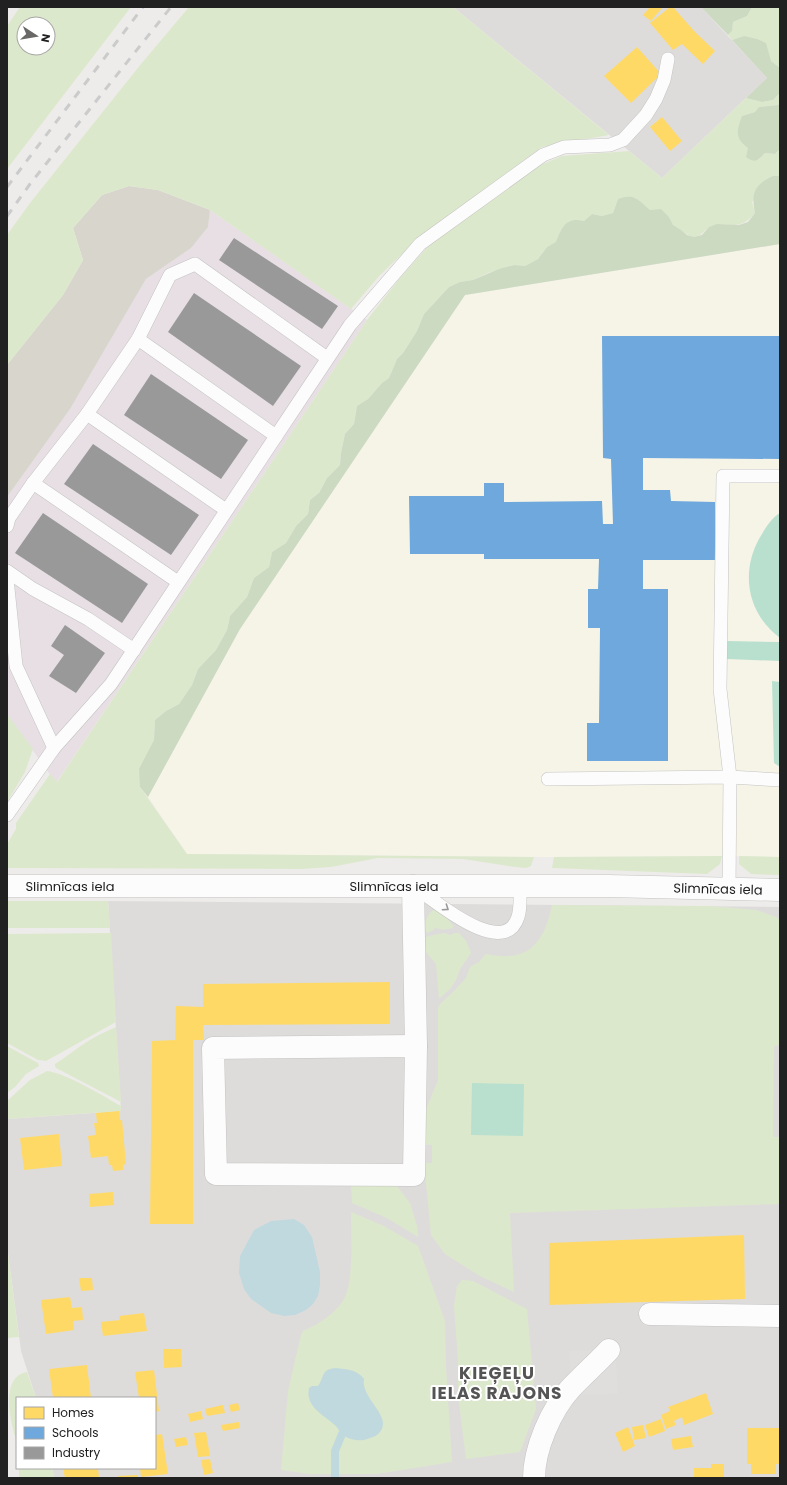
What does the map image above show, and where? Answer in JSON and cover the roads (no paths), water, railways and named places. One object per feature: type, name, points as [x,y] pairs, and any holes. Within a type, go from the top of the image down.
[{"type":"street","name":"Slimnīcas iela","points":[[7,886],[608,886],[780,890]]},
{"type":"street","points":[[413,886],[416,1046],[414,1174],[216,1174],[213,1048],[416,1046]]},
{"type":"street","points":[[650,1314],[780,1316]]},
{"type":"street","points":[[534,1478],[540,1442],[552,1415],[570,1390],[609,1350]]},
{"type":"lane","points":[[7,815],[54,748],[111,684],[350,324],[420,244],[543,155],[564,147],[610,145],[623,140],[646,115],[656,99],[664,80],[668,59]]},
{"type":"lane","points":[[7,526],[9,518],[87,414],[138,339],[170,275],[194,264],[327,358]]},
{"type":"lane","points":[[138,339],[276,436]]},
{"type":"lane","points":[[87,414],[226,510]]},
{"type":"lane","points":[[729,889],[730,777],[720,689],[723,476],[780,476]]},
{"type":"lane","points":[[34,483],[178,582]]},
{"type":"lane","points":[[7,571],[33,589],[88,619],[134,650]]},
{"type":"lane","points":[[7,579],[16,666],[54,748]]},
{"type":"lane","points":[[548,779],[730,777],[780,780]]},
{"type":"lane","points":[[413,886],[468,923],[483,930],[500,933],[509,931],[518,918],[520,910],[520,886]]},
{"type":"water","points":[[294,1219],[304,1225],[312,1237],[320,1272],[320,1285],[318,1296],[313,1304],[306,1310],[295,1315],[284,1316],[271,1313],[251,1299],[244,1289],[239,1273],[240,1256],[254,1230],[271,1221]]},
{"type":"water","points":[[336,1368],[355,1372],[364,1379],[364,1386],[367,1393],[380,1413],[382,1420],[383,1426],[376,1436],[363,1440],[355,1440],[344,1436],[336,1426],[316,1410],[310,1400],[309,1388],[312,1386],[318,1386],[326,1371]]},
{"type":"waterway","points":[[335,1478],[335,1451],[342,1434]]},
{"type":"railway","points":[[7,187],[143,7]]},
{"type":"railway","points":[[7,216],[30,184],[171,7]]},
{"type":"district","name":"ĶIEĢEĻU IELAS RAJONS","points":[[497,1383]]}]
